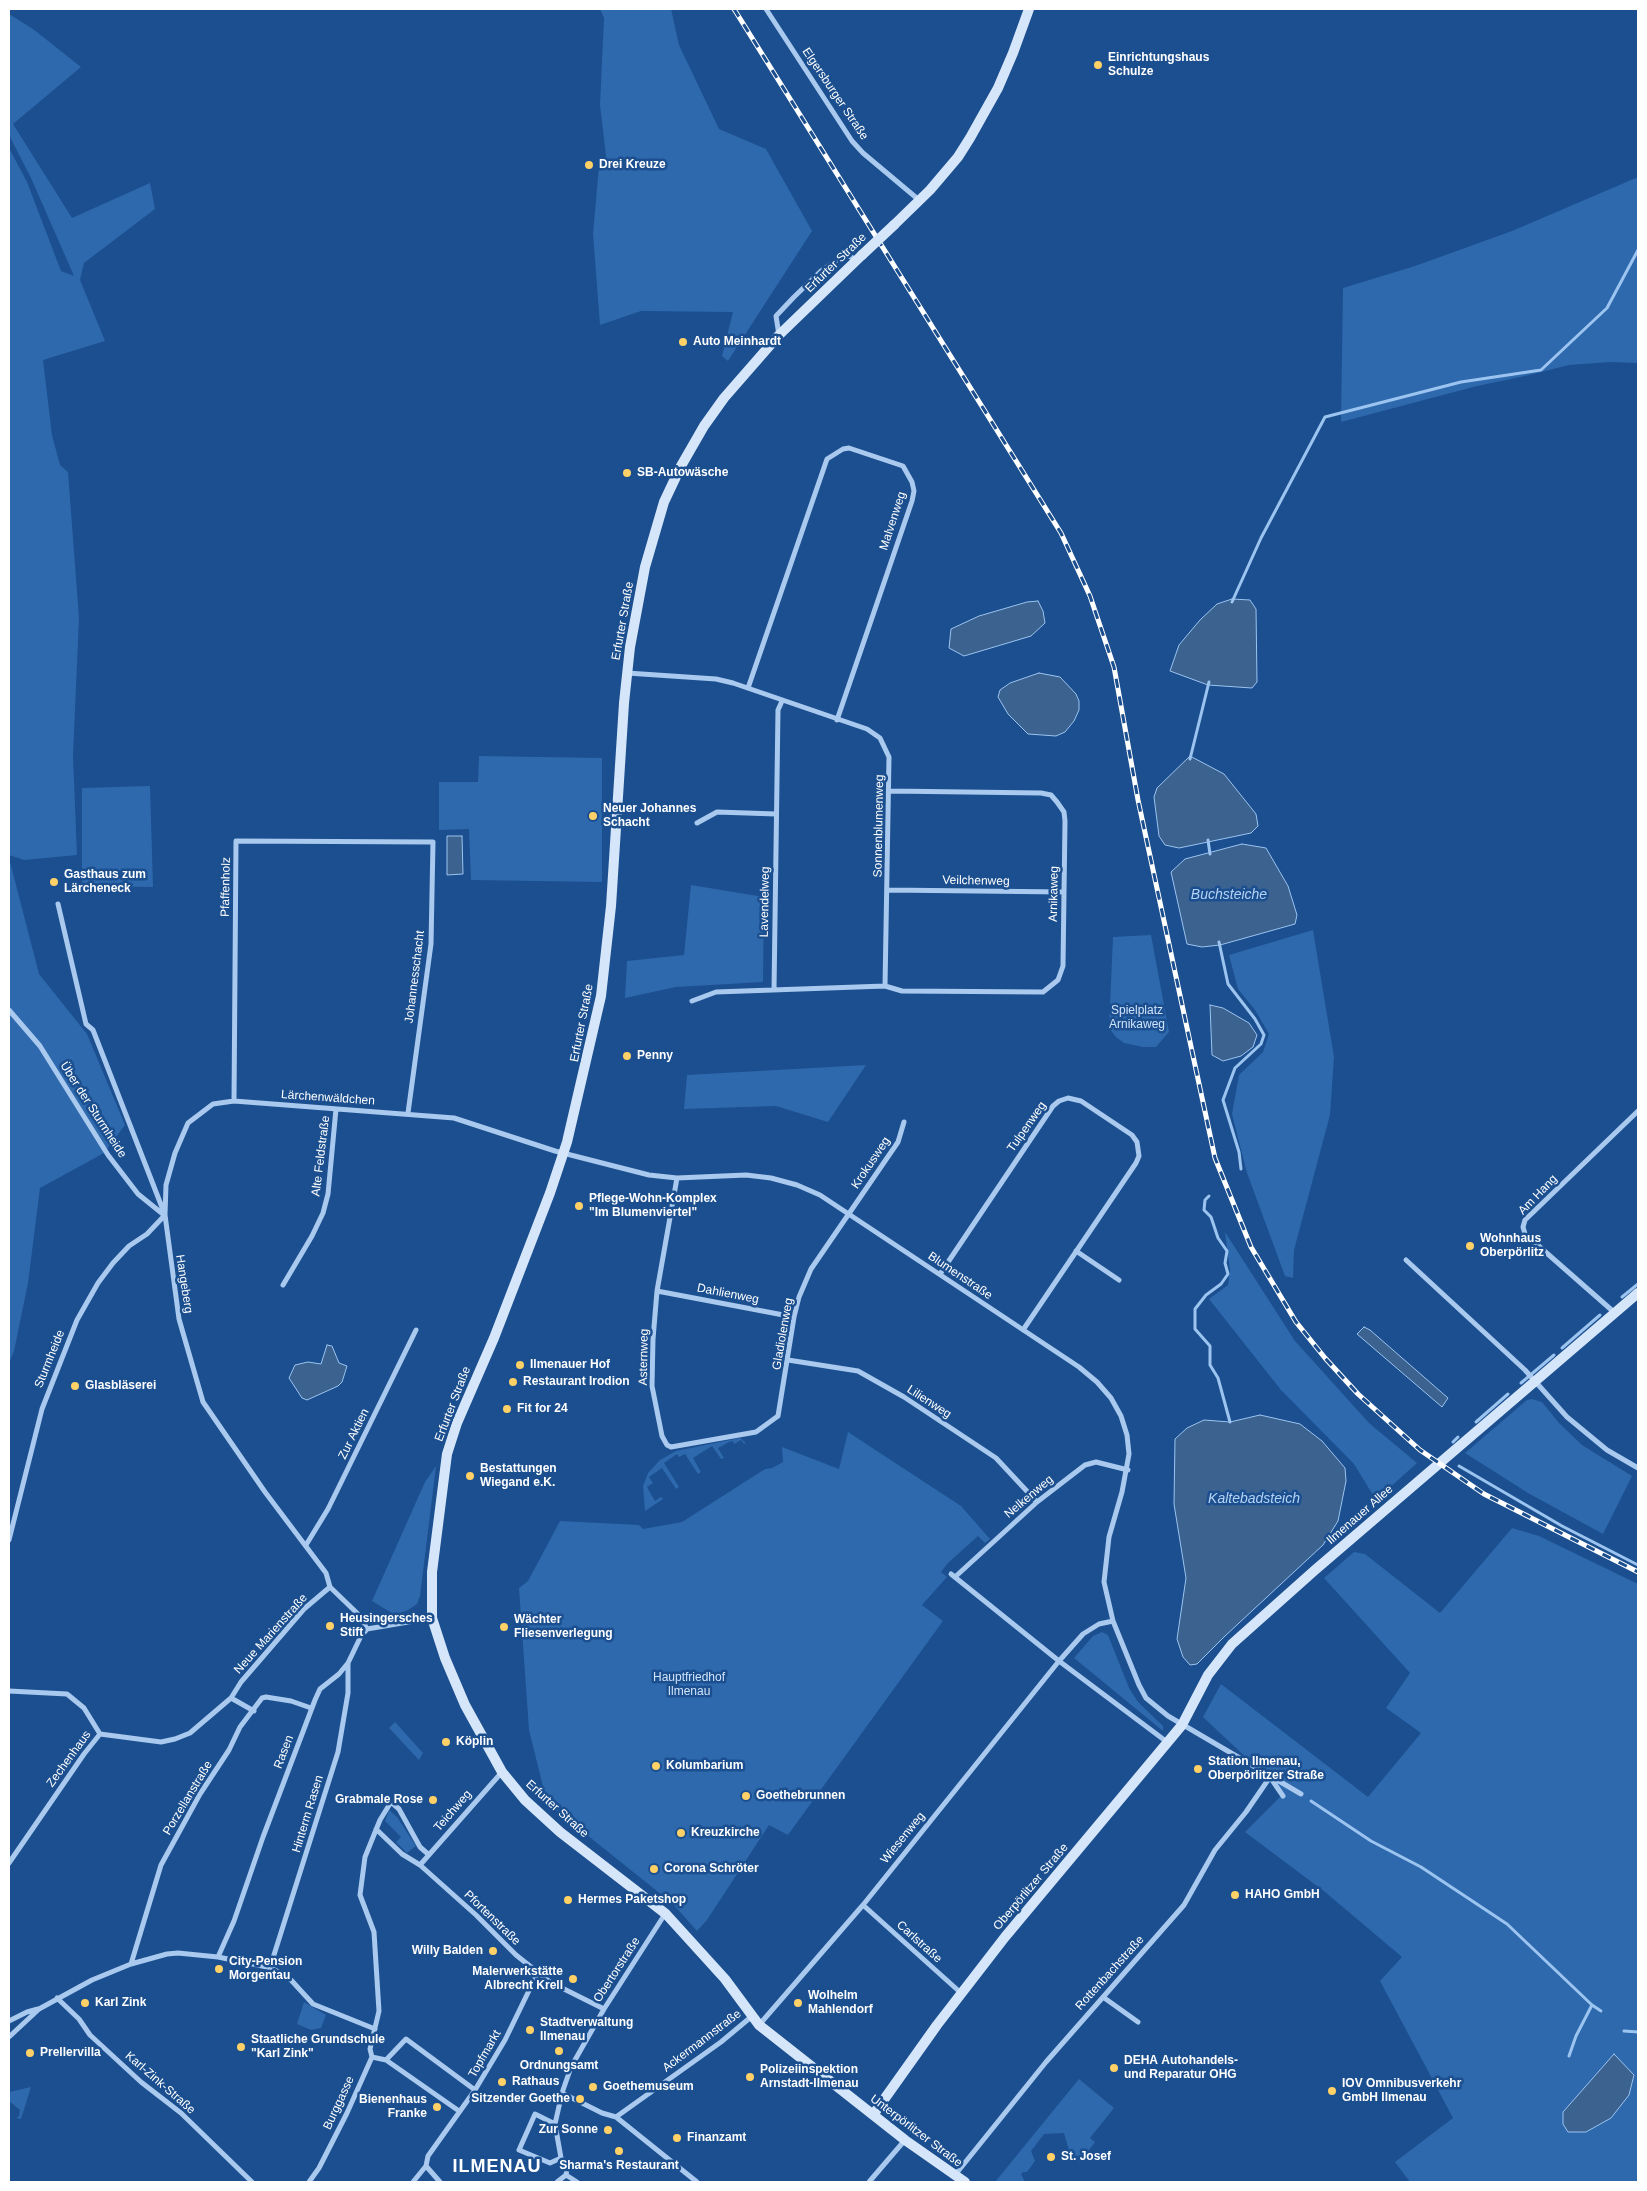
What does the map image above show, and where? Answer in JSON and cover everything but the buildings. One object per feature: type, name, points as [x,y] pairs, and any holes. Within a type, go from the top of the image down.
[{"type":"main road","name":"Erfurter Straße","points":[[759,2025],[751,2017],[724,1979],[666,1914],[560,1832],[525,1800],[502,1772],[465,1705],[444,1658],[432,1618],[432,1572],[447,1454],[457,1423],[494,1338],[550,1193],[564,1152],[586,1068],[601,996],[611,906],[627,673],[645,567],[664,502],[681,466],[704,426],[724,398],[779,336],[920,200],[958,157],[984,115],[1013,53],[1029,9]]},
{"type":"main road","name":"Ilmenauer Allee","points":[[1208,1675],[1232,1644],[1258,1620],[1638,1293]]},
{"type":"main road","name":"Oberpörlitzer Straße","points":[[873,2115],[1005,1937],[1182,1725],[1208,1675]]},
{"type":"main road","name":"Unterpörlitzer Straße","points":[[759,2025],[905,2140],[965,2182]]},
{"type":"street","name":"Elgersburger Straße","points":[[766,9],[852,141],[863,153],[920,200]]},
{"type":"street","points":[[779,336],[776,316],[794,297],[821,271],[846,254],[859,258]]},
{"type":"street","name":"Malvenweg","points":[[748,688],[826,459],[843,449],[849,448],[903,466],[912,482],[914,491],[912,501],[837,720]]},
{"type":"street","name":"Sonnenblumenweg","points":[[627,673],[716,679],[748,688],[867,729],[880,738],[889,757],[890,791],[885,986]]},
{"type":"street","name":"Lavendelweg","points":[[774,990],[778,710],[782,701]]},
{"type":"street","name":"Arnikaweg","points":[[885,986],[902,990],[1044,992],[1058,980],[1063,966],[1064,812],[1051,796],[1025,792],[890,791]]},
{"type":"street","points":[[697,823],[717,812],[776,814]]},
{"type":"street","name":"Pfaffenholz","points":[[234,1101],[236,841],[434,842]]},
{"type":"street","name":"Johannesschacht","points":[[408,1113],[430,944],[434,842]]},
{"type":"street","name":"Veilchenweg","points":[[888,890],[1064,892]]},
{"type":"street","name":"Hangeberg","points":[[58,904],[86,1024],[93,1030],[165,1215],[179,1319],[204,1402],[265,1492],[326,1573],[330,1587],[360,1616],[367,1629]]},
{"type":"street","points":[[692,1001],[716,992],[885,986]]},
{"type":"street","name":"Über der Sturmheide","points":[[9,1010],[40,1046],[108,1155],[138,1194],[165,1215]]},
{"type":"street","name":"Tulpenweg","points":[[940,1274],[1058,1101],[1068,1098],[1081,1101],[1132,1135],[1139,1149],[1136,1163],[1023,1330]]},
{"type":"street","name":"Lärchenwäldchen","points":[[165,1215],[166,1185],[175,1153],[188,1124],[213,1104],[234,1101],[454,1118],[564,1152]]},
{"type":"street","name":"Alte Feldstraße","points":[[283,1285],[312,1236],[323,1213],[328,1194],[336,1109]]},
{"type":"street","name":"Am Hang","points":[[1615,1313],[1526,1234],[1523,1226],[1525,1220],[1638,1111]]},
{"type":"street","name":"Krokusweg","points":[[850,1213],[898,1142],[904,1122]]},
{"type":"street","name":"Blumenstraße","points":[[564,1152],[620,1169],[649,1175],[677,1178],[738,1175],[771,1178],[797,1185],[820,1195],[850,1213],[1079,1367],[1097,1382],[1111,1398],[1121,1416],[1130,1454],[1128,1470],[1109,1537],[1106,1560],[1104,1582],[1113,1621],[1146,1698],[1182,1725]]},
{"type":"street","name":"Asternweg","points":[[677,1178],[657,1291],[653,1339],[652,1386],[662,1436],[667,1445],[678,1447],[756,1432]]},
{"type":"street","name":"Gladiolenweg","points":[[756,1432],[778,1416],[799,1296],[811,1269],[850,1213]]},
{"type":"street","name":"Sturmheide","points":[[9,1540],[42,1409],[77,1320],[98,1283],[113,1263],[130,1246],[147,1234],[165,1215]]},
{"type":"street","points":[[1076,1251],[1119,1280]]},
{"type":"street","points":[[1406,1260],[1535,1381],[1567,1417],[1607,1450],[1638,1468]]},
{"type":"street","name":"Dahlienweg","points":[[657,1291],[794,1317]]},
{"type":"street","name":"Zur Aktien","points":[[306,1545],[328,1509],[416,1330]]},
{"type":"street","name":"Lilienweg","points":[[788,1360],[858,1371],[873,1379],[904,1397],[996,1458],[1037,1502]]},
{"type":"street","name":"Nelkenweg","points":[[1059,1661],[953,1575],[1037,1502],[1089,1463],[1096,1462],[1128,1470]]},
{"type":"street","name":"Neue Marienstraße","points":[[100,1734],[161,1742],[190,1733],[230,1698],[241,1682],[304,1609],[330,1587]]},
{"type":"street","points":[[367,1629],[432,1618]]},
{"type":"street","points":[[1113,1621],[1099,1624],[1083,1634],[1059,1661],[1167,1742]]},
{"type":"street","name":"Rasen","points":[[218,1957],[234,1922],[262,1837],[311,1708],[320,1689],[339,1674],[348,1663],[361,1636],[367,1629]]},
{"type":"street","name":"Wiesenweg","points":[[759,2025],[863,1904],[1059,1661]]},
{"type":"street","name":"Hinterm Rasen","points":[[272,1968],[273,1958],[338,1752],[347,1700],[348,1663]]},
{"type":"street","name":"Zechenhaus","points":[[9,1691],[67,1694],[84,1708],[100,1734],[84,1754],[9,1863]]},
{"type":"street","points":[[230,1698],[254,1711]]},
{"type":"street","name":"Porzellanstraße","points":[[131,1964],[161,1865],[169,1848],[240,1727],[262,1698],[291,1701],[311,1708]]},
{"type":"street","points":[[1182,1725],[1302,1794]]},
{"type":"street","name":"Teichweg","points":[[420,1865],[502,1772]]},
{"type":"street","points":[[1270,1776],[1283,1796]]},
{"type":"street","name":"Rottenbachstraße","points":[[954,2176],[1046,2062],[1184,1904],[1215,1850],[1246,1812],[1270,1776]]},
{"type":"street","points":[[9,2021],[39,2008],[115,1969],[167,1954],[218,1957],[272,1968],[292,1980],[313,2004],[375,2029],[378,2011],[374,1932],[360,1895],[365,1857],[376,1829],[391,1802],[399,1809],[420,1848],[428,1854]]},
{"type":"street","name":"Pfortenstraße","points":[[376,1829],[402,1854],[420,1865],[516,1955],[550,1982],[604,2009]]},
{"type":"street","name":"Carlstraße","points":[[863,1904],[961,1994]]},
{"type":"street","name":"Obertorstraße","points":[[555,2124],[562,2093],[571,2067],[604,2009],[666,1914]]},
{"type":"street","name":"Topfmarkt","points":[[413,2182],[426,2166],[428,2156],[475,2090],[505,2040],[538,1972]]},
{"type":"street","points":[[1103,1997],[1138,2022]]},
{"type":"street","name":"Karl-Zink-Straße","points":[[58,1998],[79,2019],[90,2035],[141,2082],[181,2113],[252,2182]]},
{"type":"street","points":[[9,2037],[39,2008]]},
{"type":"street","name":"Ackermannstraße","points":[[616,2117],[721,2042],[751,2017]]},
{"type":"street","name":"Burggasse","points":[[309,2182],[343,2121],[372,2057],[370,2049],[375,2029]]},
{"type":"street","points":[[386,2060],[406,2040],[475,2090]]},
{"type":"street","points":[[372,2057],[386,2060],[459,2112]]},
{"type":"street","points":[[562,2093],[602,2113],[616,2117],[697,2182]]},
{"type":"street","points":[[557,2182],[566,2175],[567,2169],[561,2158],[555,2124],[535,2114],[519,2150],[550,2162],[561,2158]]},
{"type":"street","points":[[869,2182],[905,2140]]},
{"type":"street","points":[[426,2166],[440,2182]]},
{"type":"street","points":[[566,2175],[577,2182]]},
{"type":"green space","points":[[600,9],[671,9],[679,45],[719,129],[766,149],[812,231],[728,361],[722,356],[733,312],[641,311],[600,325],[593,234],[599,166],[606,156],[600,105],[604,18]]},
{"type":"green space","points":[[9,14],[33,29],[81,67],[13,124],[72,218],[150,183],[155,209],[84,263],[80,280],[105,341],[43,360],[52,435],[60,465],[68,472],[79,618],[73,756],[77,855],[24,860],[9,855],[9,148],[27,182],[61,271],[74,276],[31,178],[9,135]]},
{"type":"green space","points":[[1638,177],[1638,363],[1610,362],[1569,365],[1477,386],[1341,422],[1343,288],[1415,266],[1512,231]]},
{"type":"green space","points":[[479,756],[602,758],[602,882],[471,880],[469,829],[439,830],[439,782],[478,782]]},
{"type":"green space","points":[[150,786],[153,887],[82,886],[82,788]]},
{"type":"green space","points":[[9,858],[39,974],[87,1034],[125,1125],[104,1153],[40,1188],[28,1283],[14,1351],[9,1363]]},
{"type":"green space","points":[[691,885],[764,897],[763,982],[676,987],[625,998],[627,961],[684,955]]},
{"type":"green space","points":[[1313,930],[1334,1057],[1330,1115],[1294,1250],[1293,1278],[1285,1276],[1247,1173],[1232,1114],[1239,1075],[1263,1052],[1269,1034],[1255,1010],[1238,989],[1229,955]]},
{"type":"green space","name":"Spielplatz Arnikaweg","points":[[1151,935],[1169,1032],[1156,1047],[1143,1047],[1124,1043],[1109,1028],[1113,937]]},
{"type":"green space","points":[[866,1065],[828,1122],[776,1106],[684,1109],[687,1075]]},
{"type":"green space","points":[[1225,1232],[1295,1341],[1369,1423],[1417,1463],[1376,1500],[1354,1464],[1281,1390],[1209,1299],[1228,1285],[1230,1271]]},
{"type":"green space","points":[[1532,1399],[1542,1402],[1559,1423],[1582,1445],[1632,1476],[1603,1534],[1528,1493],[1465,1453],[1527,1400]]},
{"type":"green space","name":"Hauptfriedhof Ilmenau","points":[[848,1432],[961,1506],[990,1539],[985,1543],[978,1536],[948,1563],[941,1572],[947,1577],[922,1605],[943,1621],[788,1835],[769,1825],[707,1920],[697,1931],[672,1903],[547,1803],[529,1730],[519,1588],[528,1581],[560,1521],[639,1525],[643,1529],[682,1522],[765,1469],[772,1468],[783,1462],[782,1447],[839,1469]]},
{"type":"green space","points":[[740,1438],[746,1443],[744,1444],[741,1440],[734,1444],[733,1441],[718,1448],[724,1458],[721,1459],[712,1446],[693,1458],[701,1472],[698,1474],[685,1454],[679,1457],[677,1454],[664,1463],[679,1487],[676,1489],[662,1468],[649,1477],[653,1483],[647,1487],[655,1501],[661,1497],[663,1499],[645,1511],[643,1486],[648,1473],[660,1460],[676,1451]]},
{"type":"green space","points":[[436,1466],[420,1596],[417,1604],[395,1615],[372,1601],[425,1482]]},
{"type":"green space","points":[[1512,1528],[1539,1536],[1638,1584],[1638,2182],[1410,2182],[1395,2162],[1453,2118],[1380,1981],[1402,1957],[1325,1892],[1245,1832],[1284,1793],[1203,1717],[1221,1684],[1368,1797],[1421,1733],[1386,1708],[1410,1673],[1324,1578],[1354,1552],[1365,1554],[1440,1613]]},
{"type":"green space","points":[[1102,1632],[1108,1635],[1129,1688],[1138,1702],[1163,1726],[1163,1731],[1074,1658],[1093,1636]]},
{"type":"green space","points":[[395,1722],[423,1753],[419,1760],[389,1728]]},
{"type":"green space","points":[[389,1810],[397,1817],[416,1846],[407,1853],[396,1842],[401,1837],[385,1821]]},
{"type":"green space","points":[[304,2002],[326,2015],[321,2028],[311,2030],[297,2024]]},
{"type":"green space","points":[[1079,2079],[1114,2108],[1090,2138],[1095,2142],[1080,2162],[1070,2154],[1064,2133],[1044,2134],[1031,2151],[1035,2161],[1027,2172],[1021,2174],[1025,2182],[995,2182]]},
{"type":"green space","points":[[31,2087],[21,2119],[16,2118],[19,2116],[20,2110],[9,2101],[9,2092]]},
{"type":"water","points":[[1232,599],[1250,600],[1256,609],[1257,682],[1252,688],[1208,685],[1170,671],[1179,645],[1200,620],[1217,604]]},
{"type":"water","points":[[1038,601],[1043,611],[1045,623],[1031,636],[964,656],[949,648],[951,629],[979,616],[1027,602]]},
{"type":"water","points":[[1039,673],[1060,677],[1076,694],[1079,701],[1079,710],[1074,721],[1065,732],[1056,736],[1028,734],[1008,714],[998,697],[1000,690],[1010,683]]},
{"type":"water","points":[[1190,756],[1224,774],[1256,814],[1258,826],[1251,833],[1179,848],[1165,845],[1159,836],[1154,797],[1157,788]]},
{"type":"water","points":[[447,836],[462,836],[463,874],[447,875]]},
{"type":"water","name":"Buchsteiche","points":[[1242,844],[1266,848],[1288,886],[1297,915],[1295,924],[1220,945],[1202,947],[1187,944],[1171,872],[1185,859]]},
{"type":"water","points":[[1210,1005],[1223,1008],[1249,1023],[1257,1035],[1253,1047],[1241,1056],[1223,1061],[1212,1055]]},
{"type":"water","points":[[1364,1327],[1370,1330],[1448,1398],[1442,1407],[1357,1334]]},
{"type":"water","points":[[327,1345],[332,1346],[339,1363],[347,1366],[342,1382],[338,1386],[307,1400],[302,1398],[289,1378],[295,1365],[308,1362],[321,1364]]},
{"type":"water","name":"Kaltebadsteich","points":[[1260,1415],[1300,1424],[1322,1441],[1345,1468],[1346,1481],[1338,1521],[1323,1545],[1197,1664],[1190,1665],[1183,1657],[1177,1639],[1186,1578],[1174,1504],[1175,1439],[1187,1428],[1204,1420],[1230,1422]]},
{"type":"water","points":[[1614,2054],[1634,2075],[1629,2095],[1611,2118],[1586,2132],[1568,2132],[1563,2124],[1563,2112]]},
{"type":"waterway","points":[[1232,602],[1261,538],[1325,417],[1461,382],[1541,370],[1607,308],[1638,250]]},
{"type":"waterway","points":[[1190,759],[1209,682]]},
{"type":"waterway","points":[[1208,840],[1210,854]]},
{"type":"waterway","points":[[1219,942],[1228,984],[1255,1019],[1264,1035],[1261,1044],[1235,1068],[1223,1100],[1239,1152],[1241,1169]]},
{"type":"waterway","points":[[1209,1196],[1205,1200],[1204,1210],[1211,1217],[1218,1238],[1227,1251],[1225,1263],[1228,1274],[1221,1284],[1206,1295],[1195,1309],[1195,1329],[1210,1346],[1210,1365],[1218,1378],[1230,1422]]},
{"type":"waterway","points":[[1622,1297],[1638,1284]]},
{"type":"waterway","points":[[1562,1348],[1600,1315]]},
{"type":"waterway","points":[[1521,1383],[1554,1355]]},
{"type":"waterway","points":[[1476,1422],[1508,1394]]},
{"type":"waterway","points":[[1453,1442],[1458,1437]]},
{"type":"waterway","points":[[1459,1466],[1562,1526],[1638,1565]]},
{"type":"waterway","points":[[1311,1801],[1371,1841],[1421,1867],[1507,1924],[1592,2005],[1601,2011]]},
{"type":"waterway","points":[[1569,2056],[1576,2036],[1592,2005]]},
{"type":"waterway","points":[[1624,2031],[1638,2032]]},
{"type":"railway","points":[[734,9],[1061,533],[1090,596],[1114,667],[1138,800],[1215,1158],[1251,1247],[1296,1322],[1325,1358],[1358,1394],[1420,1450],[1484,1494],[1638,1572]]},
{"type":"place","name":"Einrichtungshaus Schulze","points":[[1098,65]]},
{"type":"place","name":"Drei Kreuze","points":[[589,165]]},
{"type":"place","name":"Auto Meinhardt","points":[[683,342]]},
{"type":"place","name":"SB-Autowäsche","points":[[627,473]]},
{"type":"place","name":"Neuer Johannes Schacht","points":[[593,816]]},
{"type":"place","name":"Gasthaus zum Lärcheneck","points":[[54,882]]},
{"type":"place","name":"Penny","points":[[627,1056]]},
{"type":"place","name":"Pflege-Wohn-Komplex \"Im Blumenviertel\"","points":[[579,1206]]},
{"type":"place","name":"Wohnhaus Oberpörlitz","points":[[1470,1246]]},
{"type":"place","name":"Ilmenauer Hof","points":[[520,1365]]},
{"type":"place","name":"Restaurant Irodion","points":[[513,1382]]},
{"type":"place","name":"Glasbläserei","points":[[75,1386]]},
{"type":"place","name":"Fit for 24","points":[[507,1409]]},
{"type":"place","name":"Bestattungen Wiegand e.K.","points":[[470,1476]]},
{"type":"place","name":"Heusingersches Stift","points":[[330,1626]]},
{"type":"place","name":"Wächter Fliesenverlegung","points":[[504,1627]]},
{"type":"place","name":"Köplin","points":[[446,1742]]},
{"type":"place","name":"Kolumbarium","points":[[656,1766]]},
{"type":"place","name":"Station Ilmenau, Oberpörlitzer Straße","points":[[1198,1769]]},
{"type":"place","name":"Goethebrunnen","points":[[746,1796]]},
{"type":"place","name":"Grabmale Rose","points":[[433,1800]]},
{"type":"place","name":"Kreuzkirche","points":[[681,1833]]},
{"type":"place","name":"Corona Schröter","points":[[654,1869]]},
{"type":"place","name":"HAHO GmbH","points":[[1235,1895]]},
{"type":"place","name":"Hermes Paketshop","points":[[568,1900]]},
{"type":"place","name":"Willy Balden","points":[[493,1951]]},
{"type":"place","name":"City-Pension Morgentau","points":[[219,1969]]},
{"type":"place","name":"Malerwerkstätte Albrecht Krell","points":[[573,1979]]},
{"type":"place","name":"Karl Zink","points":[[85,2003]]},
{"type":"place","name":"Wolhelm Mahlendorf","points":[[798,2003]]},
{"type":"place","name":"Stadtverwaltung Ilmenau","points":[[530,2030]]},
{"type":"place","name":"Staatliche Grundschule \"Karl Zink\"","points":[[241,2047]]},
{"type":"place","name":"Ordnungsamt","points":[[559,2051]]},
{"type":"place","name":"Prellervilla","points":[[30,2053]]},
{"type":"place","name":"DEHA Autohandels- und Reparatur OHG","points":[[1114,2068]]},
{"type":"place","name":"Polizeiinspektion Arnstadt-Ilmenau","points":[[750,2077]]},
{"type":"place","name":"Rathaus","points":[[502,2082]]},
{"type":"place","name":"Goethemuseum","points":[[593,2087]]},
{"type":"place","name":"IOV Omnibusverkehr GmbH Ilmenau","points":[[1332,2091]]},
{"type":"place","name":"Sitzender Goethe","points":[[580,2099]]},
{"type":"place","name":"Bienenhaus Franke","points":[[437,2107]]},
{"type":"place","name":"Zur Sonne","points":[[608,2130]]},
{"type":"place","name":"Finanzamt","points":[[677,2138]]},
{"type":"place","name":"Sharma's Restaurant","points":[[619,2151]]},
{"type":"place","name":"St. Josef","points":[[1051,2157]]},
{"type":"district","name":"ILMENAU","points":[[497,2167]]}]
